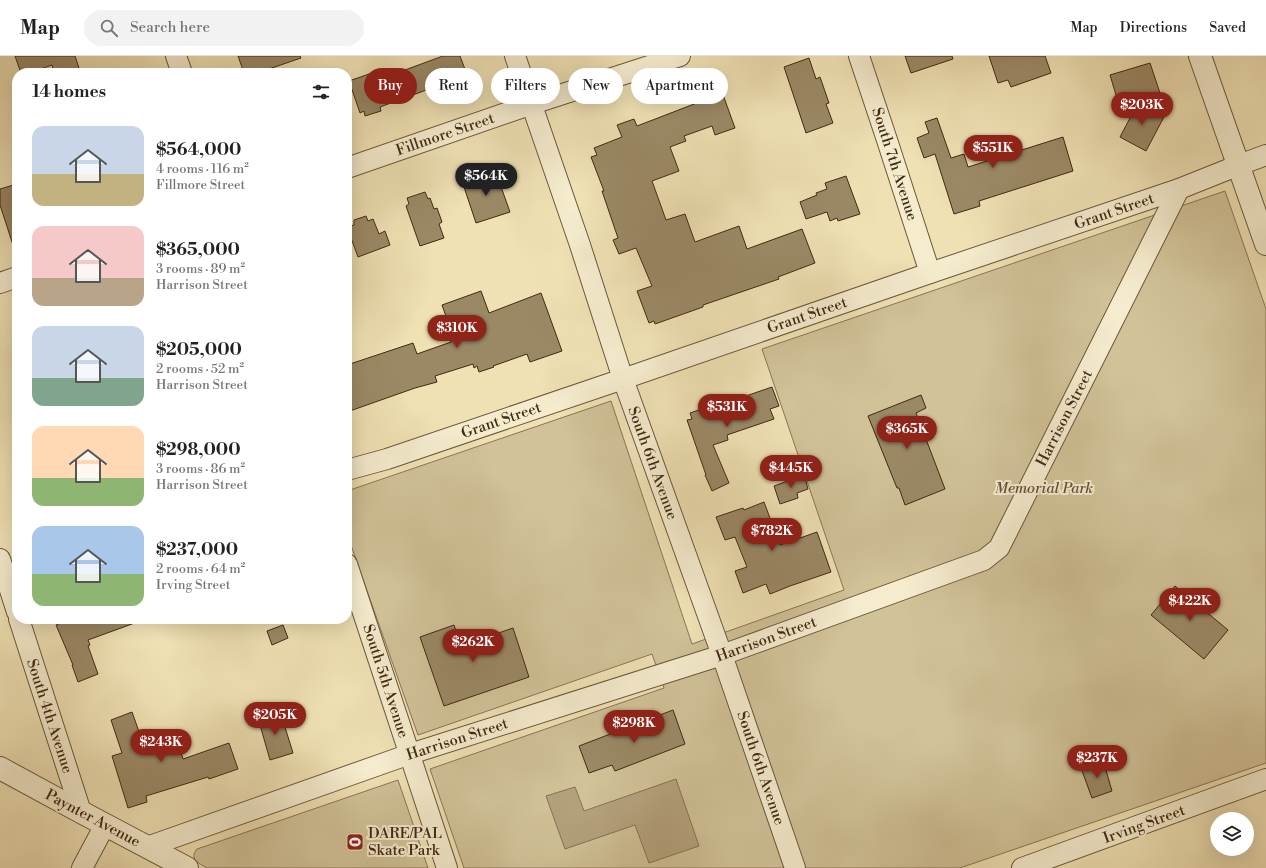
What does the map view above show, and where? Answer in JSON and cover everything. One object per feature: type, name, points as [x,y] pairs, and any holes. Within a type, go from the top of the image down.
[{"type":"street","points":[[176,56],[180,68]]},
{"type":"street","name":"South 6th Avenue","points":[[515,56],[519,68]]},
{"type":"street","name":"Fillmore Street","points":[[560,95],[680,56]]},
{"type":"street","name":"South 7th Avenue","points":[[859,56],[930,273]]},
{"type":"street","points":[[1200,56],[1266,244]]},
{"type":"street","name":"South 6th Avenue","points":[[532,104],[623,379],[722,655],[795,868]]},
{"type":"street","name":"Fillmore Street","points":[[352,166],[532,104]]},
{"type":"street","name":"Grant Street","points":[[352,469],[387,459],[1179,189],[1239,164],[1266,155]]},
{"type":"street","name":"Harrison Street","points":[[147,847],[410,754],[722,655],[984,560],[999,548],[1179,189]]},
{"type":"street","points":[[0,283],[12,279]]},
{"type":"street","points":[[0,559],[12,594]]},
{"type":"street","name":"South 5th Avenue","points":[[352,579],[447,868]]},
{"type":"street","name":"South 4th Avenue","points":[[21,624],[81,812]]},
{"type":"street","name":"Paynter Avenue","points":[[0,768],[187,868]]},
{"type":"street","name":"Irving Street","points":[[1022,868],[1266,779]]},
{"type":"street","points":[[82,868],[105,825]]},
{"type":"green space","name":"Memorial Park","points":[[1225,191],[1266,309],[1266,763],[960,868],[464,868],[430,769],[664,688],[652,654],[418,735],[352,548],[352,489],[611,401],[692,644],[844,590],[762,349]]},
{"type":"green space","points":[[398,780],[428,868],[207,868],[194,858],[197,849]]},
{"type":"shaded area","points":[[676,779],[699,846],[649,863],[635,825],[565,849],[546,796],[575,787],[584,811]]},
{"type":"building","points":[[15,56],[75,56],[79,68],[53,68],[52,65],[44,68],[19,68]]},
{"type":"building","points":[[238,56],[300,56],[301,58],[272,68],[242,68]]},
{"type":"building","points":[[443,56],[460,56],[464,68],[425,68],[425,90],[417,93],[417,68],[410,68]]},
{"type":"building","points":[[905,56],[952,56],[953,59],[911,73]]},
{"type":"building","points":[[989,56],[1045,56],[1051,73],[1011,87],[1008,80],[998,83]]},
{"type":"building","points":[[809,58],[816,79],[820,77],[829,103],[826,104],[833,123],[806,133],[784,67]]},
{"type":"building","points":[[1150,63],[1160,93],[1119,105],[1110,75]]},
{"type":"building","points":[[364,76],[364,104],[388,104],[380,107],[381,111],[365,116],[364,111],[360,113],[352,90],[352,80]]},
{"type":"building","points":[[1139,101],[1165,115],[1146,151],[1120,137]]},
{"type":"building","points":[[694,104],[726,104],[735,128],[715,135],[712,126],[684,136],[686,141],[670,147],[679,171],[652,181],[666,220],[685,214],[695,242],[739,226],[747,249],[802,229],[815,263],[778,277],[779,279],[703,305],[703,307],[655,324],[654,321],[649,323],[637,291],[652,286],[636,248],[619,254],[613,240],[618,238],[602,191],[604,191],[591,157],[597,155],[594,148],[622,137],[617,125],[634,119],[637,126]]},
{"type":"building","points":[[937,118],[951,158],[964,154],[968,167],[1063,137],[1073,171],[979,201],[980,206],[954,214],[935,154],[924,158],[917,138],[929,133],[925,122]]},
{"type":"building","points":[[495,170],[510,212],[476,223],[462,181]]},
{"type":"building","points":[[846,176],[860,214],[838,221],[837,218],[830,221],[827,212],[806,219],[800,202],[827,189],[825,183]]},
{"type":"building","points":[[12,185],[12,242],[0,205],[0,189]]},
{"type":"building","points":[[425,192],[428,199],[430,198],[434,209],[437,208],[442,222],[439,224],[444,238],[420,246],[406,206],[409,204],[407,198]]},
{"type":"building","points":[[366,216],[368,221],[373,219],[379,234],[385,231],[390,245],[358,257],[352,241],[352,226],[354,225],[354,220]]},
{"type":"building","points":[[481,291],[489,313],[541,293],[562,351],[530,362],[527,354],[479,372],[477,366],[474,368],[473,364],[435,376],[437,382],[415,388],[352,410],[352,363],[413,343],[417,354],[451,342],[450,340],[454,339],[442,305]]},
{"type":"building","points":[[772,387],[779,406],[770,409],[774,419],[727,435],[728,440],[713,445],[729,483],[712,491],[705,475],[687,420],[692,419],[690,413],[716,404],[717,406]]},
{"type":"building","points":[[921,395],[926,408],[916,413],[945,489],[905,505],[868,416]]},
{"type":"building","points":[[804,475],[808,489],[797,493],[798,498],[780,504],[774,486]]},
{"type":"building","points":[[764,502],[780,545],[817,532],[831,572],[770,594],[766,584],[743,593],[735,571],[747,567],[735,537],[725,540],[716,517],[743,508],[744,510]]},
{"type":"building","points":[[1175,586],[1228,630],[1204,659],[1151,615]]},
{"type":"building","points":[[132,624],[88,640],[90,645],[88,646],[98,674],[78,682],[73,665],[56,625]]},
{"type":"building","points":[[283,625],[288,638],[272,645],[267,631]]},
{"type":"building","points":[[454,625],[461,646],[513,628],[529,677],[444,706],[420,637]]},
{"type":"building","points":[[673,710],[685,744],[615,771],[612,765],[589,773],[579,746]]},
{"type":"building","points":[[280,711],[293,753],[270,760],[258,718]]},
{"type":"building","points":[[132,712],[143,743],[175,733],[183,759],[229,743],[238,769],[209,779],[208,777],[146,796],[147,802],[128,808],[112,756],[122,753],[111,720]]},
{"type":"building","points":[[1103,760],[1112,791],[1092,798],[1081,768]]},
{"type":"place","name":"DARE/PAL Skate Park","points":[[355,842]]}]
